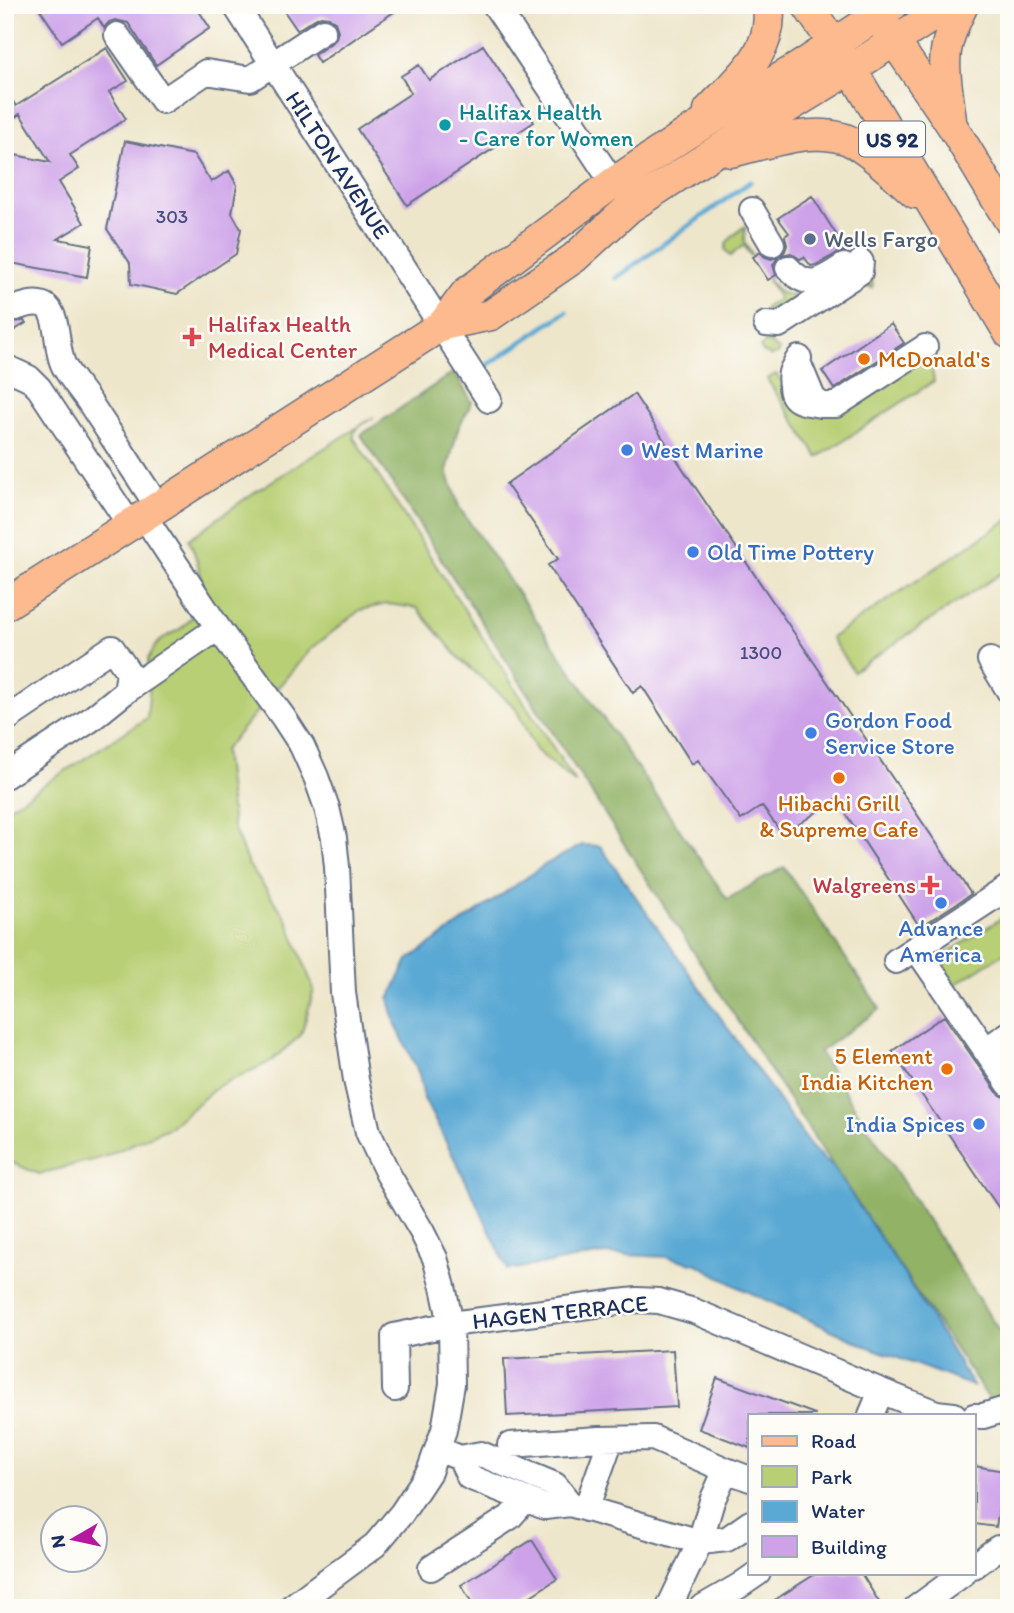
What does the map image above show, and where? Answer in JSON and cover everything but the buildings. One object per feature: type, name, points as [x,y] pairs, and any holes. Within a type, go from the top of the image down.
[{"type":"main road","points":[[686,134],[757,58],[769,29],[768,5]]},
{"type":"main road","name":"US 92","points":[[807,5],[851,69],[1009,333]]},
{"type":"main road","points":[[442,325],[491,315],[575,258],[629,208],[950,5]]},
{"type":"main road","points":[[951,124],[946,50],[963,5]]},
{"type":"main road","points":[[5,605],[442,325],[466,293],[613,183],[686,134],[834,45],[880,9]]},
{"type":"main road","name":"US 92","points":[[880,9],[895,40],[951,124],[1009,220]]},
{"type":"main road","points":[[707,157],[810,134],[844,138],[866,151],[933,208]]},
{"type":"street","name":"HILTON AVENUE","points":[[235,5],[489,400]]},
{"type":"street","points":[[495,5],[613,183]]},
{"type":"street","points":[[117,35],[163,101],[206,72],[250,79],[323,31]]},
{"type":"street","points":[[752,210],[772,244]]},
{"type":"street","points":[[766,324],[779,326],[860,272],[865,260],[853,260],[824,279],[810,282],[798,279],[788,268]]},
{"type":"street","points":[[16,307],[42,304],[49,309],[63,366],[88,401],[144,516]]},
{"type":"street","points":[[800,354],[813,398],[821,405],[836,405],[925,347]]},
{"type":"street","points":[[9,369],[31,370],[59,353]]},
{"type":"street","points":[[9,369],[29,378],[39,388],[144,516],[218,628],[302,746],[316,777],[334,838],[342,993],[356,1080],[368,1132],[435,1258],[451,1324],[394,1336],[394,1389]]},
{"type":"street","points":[[5,776],[90,720],[126,691],[218,628]]},
{"type":"street","points":[[5,720],[112,648],[129,673],[126,691]]},
{"type":"street","points":[[990,660],[1009,691]]},
{"type":"street","points":[[1009,887],[906,954],[985,1050],[1009,1084]]},
{"type":"street","points":[[985,1050],[1009,1034]]},
{"type":"street","name":"HAGEN TERRACE","points":[[290,1608],[375,1545],[402,1513],[429,1472],[449,1453],[444,1430],[452,1384],[451,1324],[628,1301],[659,1301],[694,1311],[881,1391],[936,1413],[945,1414]]},
{"type":"street","points":[[871,1414],[881,1391]]},
{"type":"street","points":[[976,1416],[1009,1408]]},
{"type":"street","points":[[510,1445],[653,1438],[748,1478]]},
{"type":"street","points":[[578,1507],[611,1439]]},
{"type":"street","points":[[449,1453],[469,1477],[520,1488],[545,1507],[578,1507],[700,1542],[727,1539],[748,1524]]},
{"type":"street","points":[[671,1607],[700,1542],[712,1501],[726,1470]]},
{"type":"street","points":[[431,1568],[510,1517],[520,1488]]},
{"type":"street","points":[[976,1563],[998,1548]]},
{"type":"street","points":[[701,1608],[757,1574]]},
{"type":"street","points":[[916,1608],[961,1574]]},
{"type":"green space","points":[[745,227],[744,241],[753,257],[744,245],[730,256],[725,249],[727,242]]},
{"type":"green space","points":[[861,265],[871,278],[872,288],[859,282],[769,343],[779,350],[779,353],[771,356],[763,352],[760,347],[780,333],[765,308],[779,299],[768,280],[780,293],[809,299]]},
{"type":"green space","points":[[929,353],[934,381],[818,457],[767,379],[776,374],[801,407]]},
{"type":"green space","points":[[454,372],[472,402],[458,429],[447,471],[459,507],[727,899],[784,867],[880,1009],[819,1052],[1009,1346],[1009,1387],[993,1405],[753,1043],[361,435]]},
{"type":"green space","points":[[374,417],[357,429],[354,438],[576,783],[536,750],[515,707],[460,659],[417,608],[387,604],[360,610],[311,649],[224,750],[233,827],[248,864],[287,919],[314,990],[301,1035],[270,1062],[218,1086],[170,1127],[104,1157],[39,1174],[5,1160],[5,810],[147,718],[150,683],[148,659],[158,643],[184,626],[193,616],[201,595],[201,573],[189,539],[253,493]]},
{"type":"green space","points":[[1009,519],[1009,568],[853,671],[831,638]]},
{"type":"green space","points":[[1009,913],[1009,950],[945,991],[928,966]]},
{"type":"water","points":[[582,845],[600,846],[813,1149],[834,1168],[906,1277],[973,1386],[866,1346],[738,1287],[697,1264],[667,1257],[604,1254],[508,1270],[424,1099],[419,1074],[396,1025],[389,999],[408,960],[546,864]]},
{"type":"waterway","points":[[616,278],[750,182]]},
{"type":"waterway","points":[[486,366],[566,312]]},
{"type":"place","name":"Halifax Health - Care for Women","points":[[445,125]]},
{"type":"place","name":"Wells Fargo","points":[[810,239]]},
{"type":"place","name":"Halifax Health Medical Center","points":[[192,337]]},
{"type":"place","name":"McDonald's","points":[[864,359]]},
{"type":"place","name":"West Marine","points":[[627,450]]},
{"type":"place","name":"Old Time Pottery","points":[[693,552]]},
{"type":"place","name":"Gordon Food Service Store","points":[[811,733]]},
{"type":"place","name":"Hibachi Grill & Supreme Cafe","points":[[839,778]]},
{"type":"place","name":"Walgreens","points":[[930,885]]},
{"type":"place","name":"Advance America","points":[[941,903]]},
{"type":"place","name":"5 Element India Kitchen","points":[[947,1069]]},
{"type":"place","name":"India Spices","points":[[979,1124]]}]
